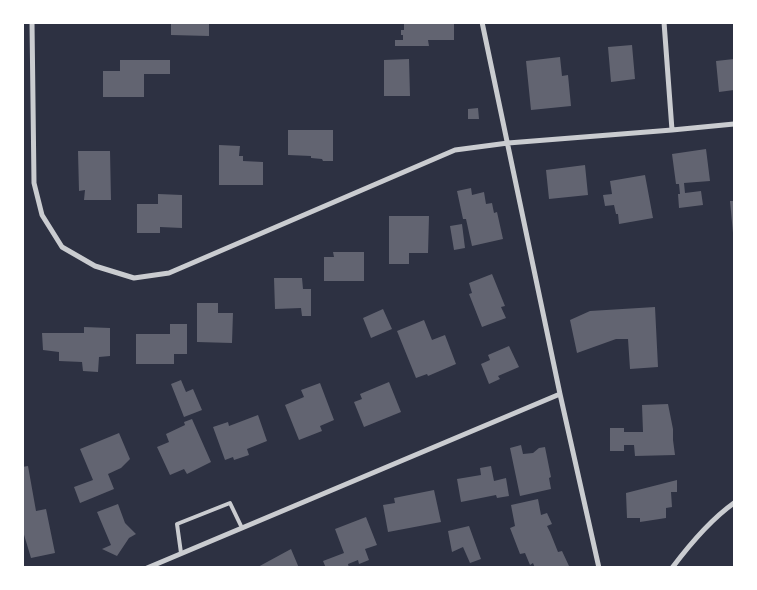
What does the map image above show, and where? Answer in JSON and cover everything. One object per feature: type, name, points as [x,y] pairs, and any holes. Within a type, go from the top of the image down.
[{"type":"street","points":[[32,22],[34,184],[42,215],[62,247],[94,266],[134,278],[169,273],[455,150],[508,143],[734,124]]},
{"type":"street","points":[[482,22],[598,568]]},
{"type":"street","points":[[664,22],[672,130]]},
{"type":"street","points":[[147,568],[560,394]]},
{"type":"street","points":[[672,568],[690,544],[734,503]]},
{"type":"lane","points":[[181,553],[176,524],[230,502],[242,528]]},
{"type":"building","points":[[171,22],[209,22],[209,36],[171,35]]},
{"type":"building","points":[[404,22],[454,22],[454,40],[428,40],[429,46],[395,46],[395,40],[403,40],[401,30],[404,30]]},
{"type":"building","points":[[632,45],[635,79],[611,82],[608,47]]},
{"type":"building","points":[[560,57],[562,76],[568,75],[571,106],[531,110],[526,61]]},
{"type":"building","points":[[409,59],[410,96],[384,96],[384,60]]},
{"type":"building","points":[[734,59],[734,90],[719,92],[716,61]]},
{"type":"building","points":[[120,60],[170,60],[170,74],[144,74],[144,97],[103,97],[103,71],[120,71]]},
{"type":"building","points":[[478,108],[479,119],[468,119],[468,109]]},
{"type":"building","points":[[288,130],[333,130],[333,161],[323,161],[322,159],[311,158],[311,156],[288,155]]},
{"type":"building","points":[[219,145],[240,146],[239,156],[243,156],[243,161],[263,162],[263,185],[219,185]]},
{"type":"building","points":[[706,149],[710,181],[684,183],[685,193],[701,191],[703,205],[679,208],[679,184],[676,184],[672,154]]},
{"type":"building","points":[[78,151],[110,151],[111,200],[84,200],[85,190],[79,191]]},
{"type":"building","points":[[585,165],[588,195],[549,199],[546,170]]},
{"type":"building","points":[[645,175],[653,218],[619,224],[618,214],[616,214],[614,205],[605,206],[603,195],[612,194],[610,181]]},
{"type":"building","points":[[471,188],[472,195],[484,192],[486,204],[492,203],[494,213],[497,212],[503,239],[472,246],[466,219],[463,219],[457,191]]},
{"type":"building","points":[[158,194],[182,195],[182,228],[160,227],[160,233],[137,233],[137,204],[158,204]]},
{"type":"building","points":[[730,201],[734,201],[734,233],[733,233]]},
{"type":"building","points":[[389,216],[429,216],[428,253],[409,253],[409,264],[389,264]]},
{"type":"building","points":[[462,224],[465,248],[454,250],[450,226]]},
{"type":"building","points":[[333,252],[364,252],[364,281],[324,281],[324,257],[334,257]]},
{"type":"building","points":[[492,274],[505,306],[501,307],[506,318],[482,327],[469,294],[472,293],[469,283]]},
{"type":"building","points":[[274,278],[302,278],[303,289],[311,289],[311,316],[302,316],[301,308],[275,309]]},
{"type":"building","points":[[197,303],[218,303],[218,313],[233,313],[232,343],[197,342]]},
{"type":"building","points":[[655,307],[658,367],[630,369],[628,339],[616,339],[577,353],[570,320],[590,311]]},
{"type":"building","points":[[383,309],[392,329],[371,338],[363,318]]},
{"type":"building","points":[[424,320],[432,340],[445,335],[456,364],[428,376],[427,374],[416,378],[397,331]]},
{"type":"building","points":[[170,324],[187,324],[187,354],[174,354],[174,364],[136,364],[136,334],[170,334]]},
{"type":"building","points":[[84,327],[110,328],[110,356],[99,357],[98,372],[83,371],[82,362],[59,361],[59,352],[43,350],[42,333],[84,333]]},
{"type":"building","points":[[509,346],[519,367],[498,376],[500,379],[489,384],[481,364],[490,360],[488,355]]},
{"type":"building","points":[[181,380],[186,392],[193,389],[202,410],[184,417],[171,384]]},
{"type":"building","points":[[389,382],[401,412],[364,427],[354,402],[362,399],[360,394]]},
{"type":"building","points":[[320,383],[334,420],[320,426],[322,431],[299,440],[285,405],[304,397],[301,390]]},
{"type":"building","points":[[668,404],[673,429],[675,455],[635,456],[634,445],[624,445],[624,451],[610,451],[610,428],[624,428],[624,432],[643,432],[642,405]]},
{"type":"building","points":[[258,415],[267,441],[247,449],[249,455],[234,460],[233,457],[225,460],[213,427],[228,422],[229,426]]},
{"type":"building","points":[[192,419],[211,462],[187,474],[184,469],[170,475],[157,447],[169,442],[166,434],[185,425],[184,422]]},
{"type":"building","points":[[119,433],[130,459],[121,468],[108,474],[114,489],[80,503],[74,487],[93,480],[80,449]]},
{"type":"building","points":[[521,445],[523,454],[533,453],[539,448],[545,447],[551,477],[549,478],[551,489],[520,496],[510,448]]},
{"type":"building","points":[[28,466],[36,511],[46,509],[55,553],[31,558],[22,528],[22,467]]},
{"type":"building","points":[[491,466],[494,481],[506,478],[509,496],[497,498],[496,495],[461,502],[457,479],[481,475],[480,468]]},
{"type":"building","points":[[677,480],[677,492],[671,492],[672,507],[666,508],[666,518],[640,522],[640,518],[627,518],[626,493]]},
{"type":"building","points":[[434,490],[441,522],[388,532],[383,505],[395,503],[394,498]]},
{"type":"building","points":[[538,499],[541,515],[547,513],[552,524],[547,526],[558,552],[562,551],[569,566],[565,568],[535,568],[533,563],[530,565],[525,553],[520,554],[510,528],[515,526],[511,505]]},
{"type":"building","points":[[118,504],[125,523],[136,534],[129,538],[117,556],[102,549],[111,545],[97,512]]},
{"type":"building","points":[[366,517],[377,545],[365,549],[369,560],[359,564],[358,560],[348,564],[349,568],[326,568],[323,561],[344,553],[335,529]]},
{"type":"building","points":[[469,526],[481,559],[470,563],[463,547],[452,552],[448,531]]},
{"type":"building","points":[[291,549],[299,568],[256,568]]}]
